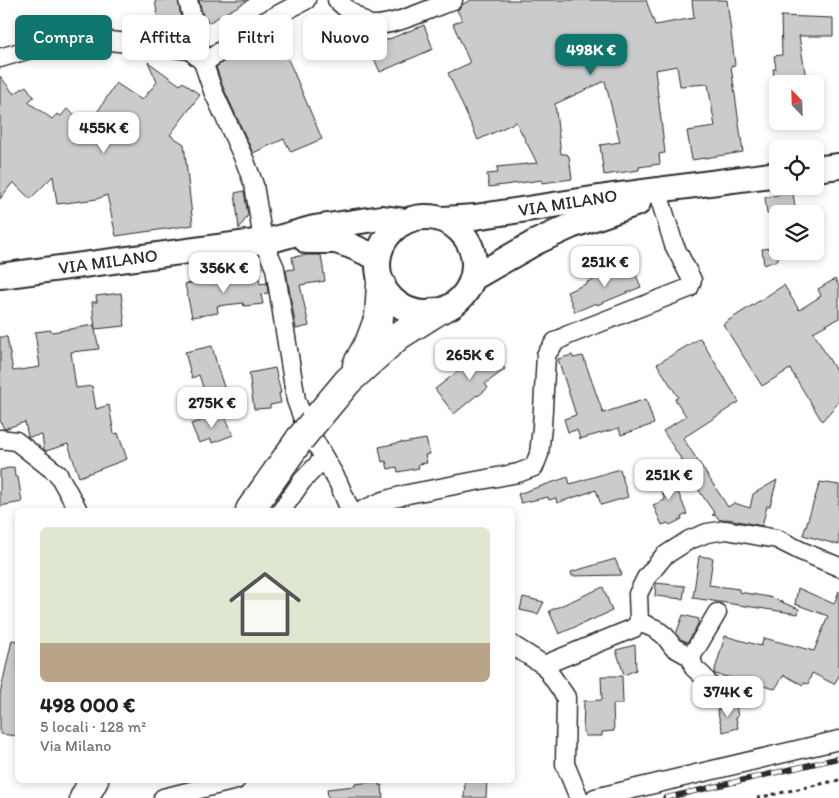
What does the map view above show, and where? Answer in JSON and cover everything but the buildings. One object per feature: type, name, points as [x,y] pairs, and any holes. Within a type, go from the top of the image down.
[{"type":"highway","points":[[348,381],[370,341],[379,317],[380,271]]},
{"type":"highway","points":[[251,508],[306,431],[348,381],[398,336],[436,312]]},
{"type":"highway","points":[[84,798],[92,783]]},
{"type":"main road","points":[[824,168],[839,166]]},
{"type":"main road","name":"VIA MILANO","points":[[443,219],[475,217],[612,196],[769,175]]},
{"type":"main road","name":"VIA MILANO","points":[[473,278],[536,242],[571,226],[692,186]]},
{"type":"main road","points":[[430,216],[443,219],[456,226],[466,236],[472,249],[475,264],[473,278],[468,290],[449,308],[436,312],[420,313],[404,308],[391,298],[380,271],[381,247],[387,236],[405,221],[430,216]]},
{"type":"main road","name":"VIA MILANO","points":[[0,276],[269,240],[314,228],[381,218],[405,221]]},
{"type":"main road","name":"VIA MILANO","points":[[269,240],[336,241],[351,246],[380,271]]},
{"type":"street","points":[[188,0],[213,91],[254,185],[258,209],[269,240],[296,400],[301,417],[338,482],[349,508]]},
{"type":"street","points":[[204,63],[256,26],[306,0]]},
{"type":"street","points":[[337,0],[368,24],[384,24],[402,20],[453,0]]},
{"type":"street","points":[[0,58],[61,40],[83,38],[190,50],[204,63]]},
{"type":"street","points":[[367,508],[383,501],[408,494],[518,473],[534,467],[539,454],[542,427],[546,355],[555,342],[568,335],[689,288],[692,280],[674,246],[659,196]]},
{"type":"street","points":[[0,439],[16,441],[58,474],[77,508]]},
{"type":"street","points":[[283,508],[302,481],[324,458]]},
{"type":"street","points":[[544,665],[634,628],[639,622],[638,594],[646,578],[664,556],[690,540],[707,533],[726,530],[777,539],[839,567]]},
{"type":"street","points":[[717,613],[691,657],[694,668],[703,676],[719,698]]},
{"type":"street","points":[[639,622],[656,628],[665,636],[673,648],[691,657]]},
{"type":"street","points":[[515,647],[544,665],[566,697],[565,764],[579,798]]},
{"type":"street","points":[[595,798],[839,740]]},
{"type":"street","points":[[162,798],[224,783]]},
{"type":"path","points":[[757,798],[839,780]]},
{"type":"railway","points":[[665,798],[839,758]]}]
